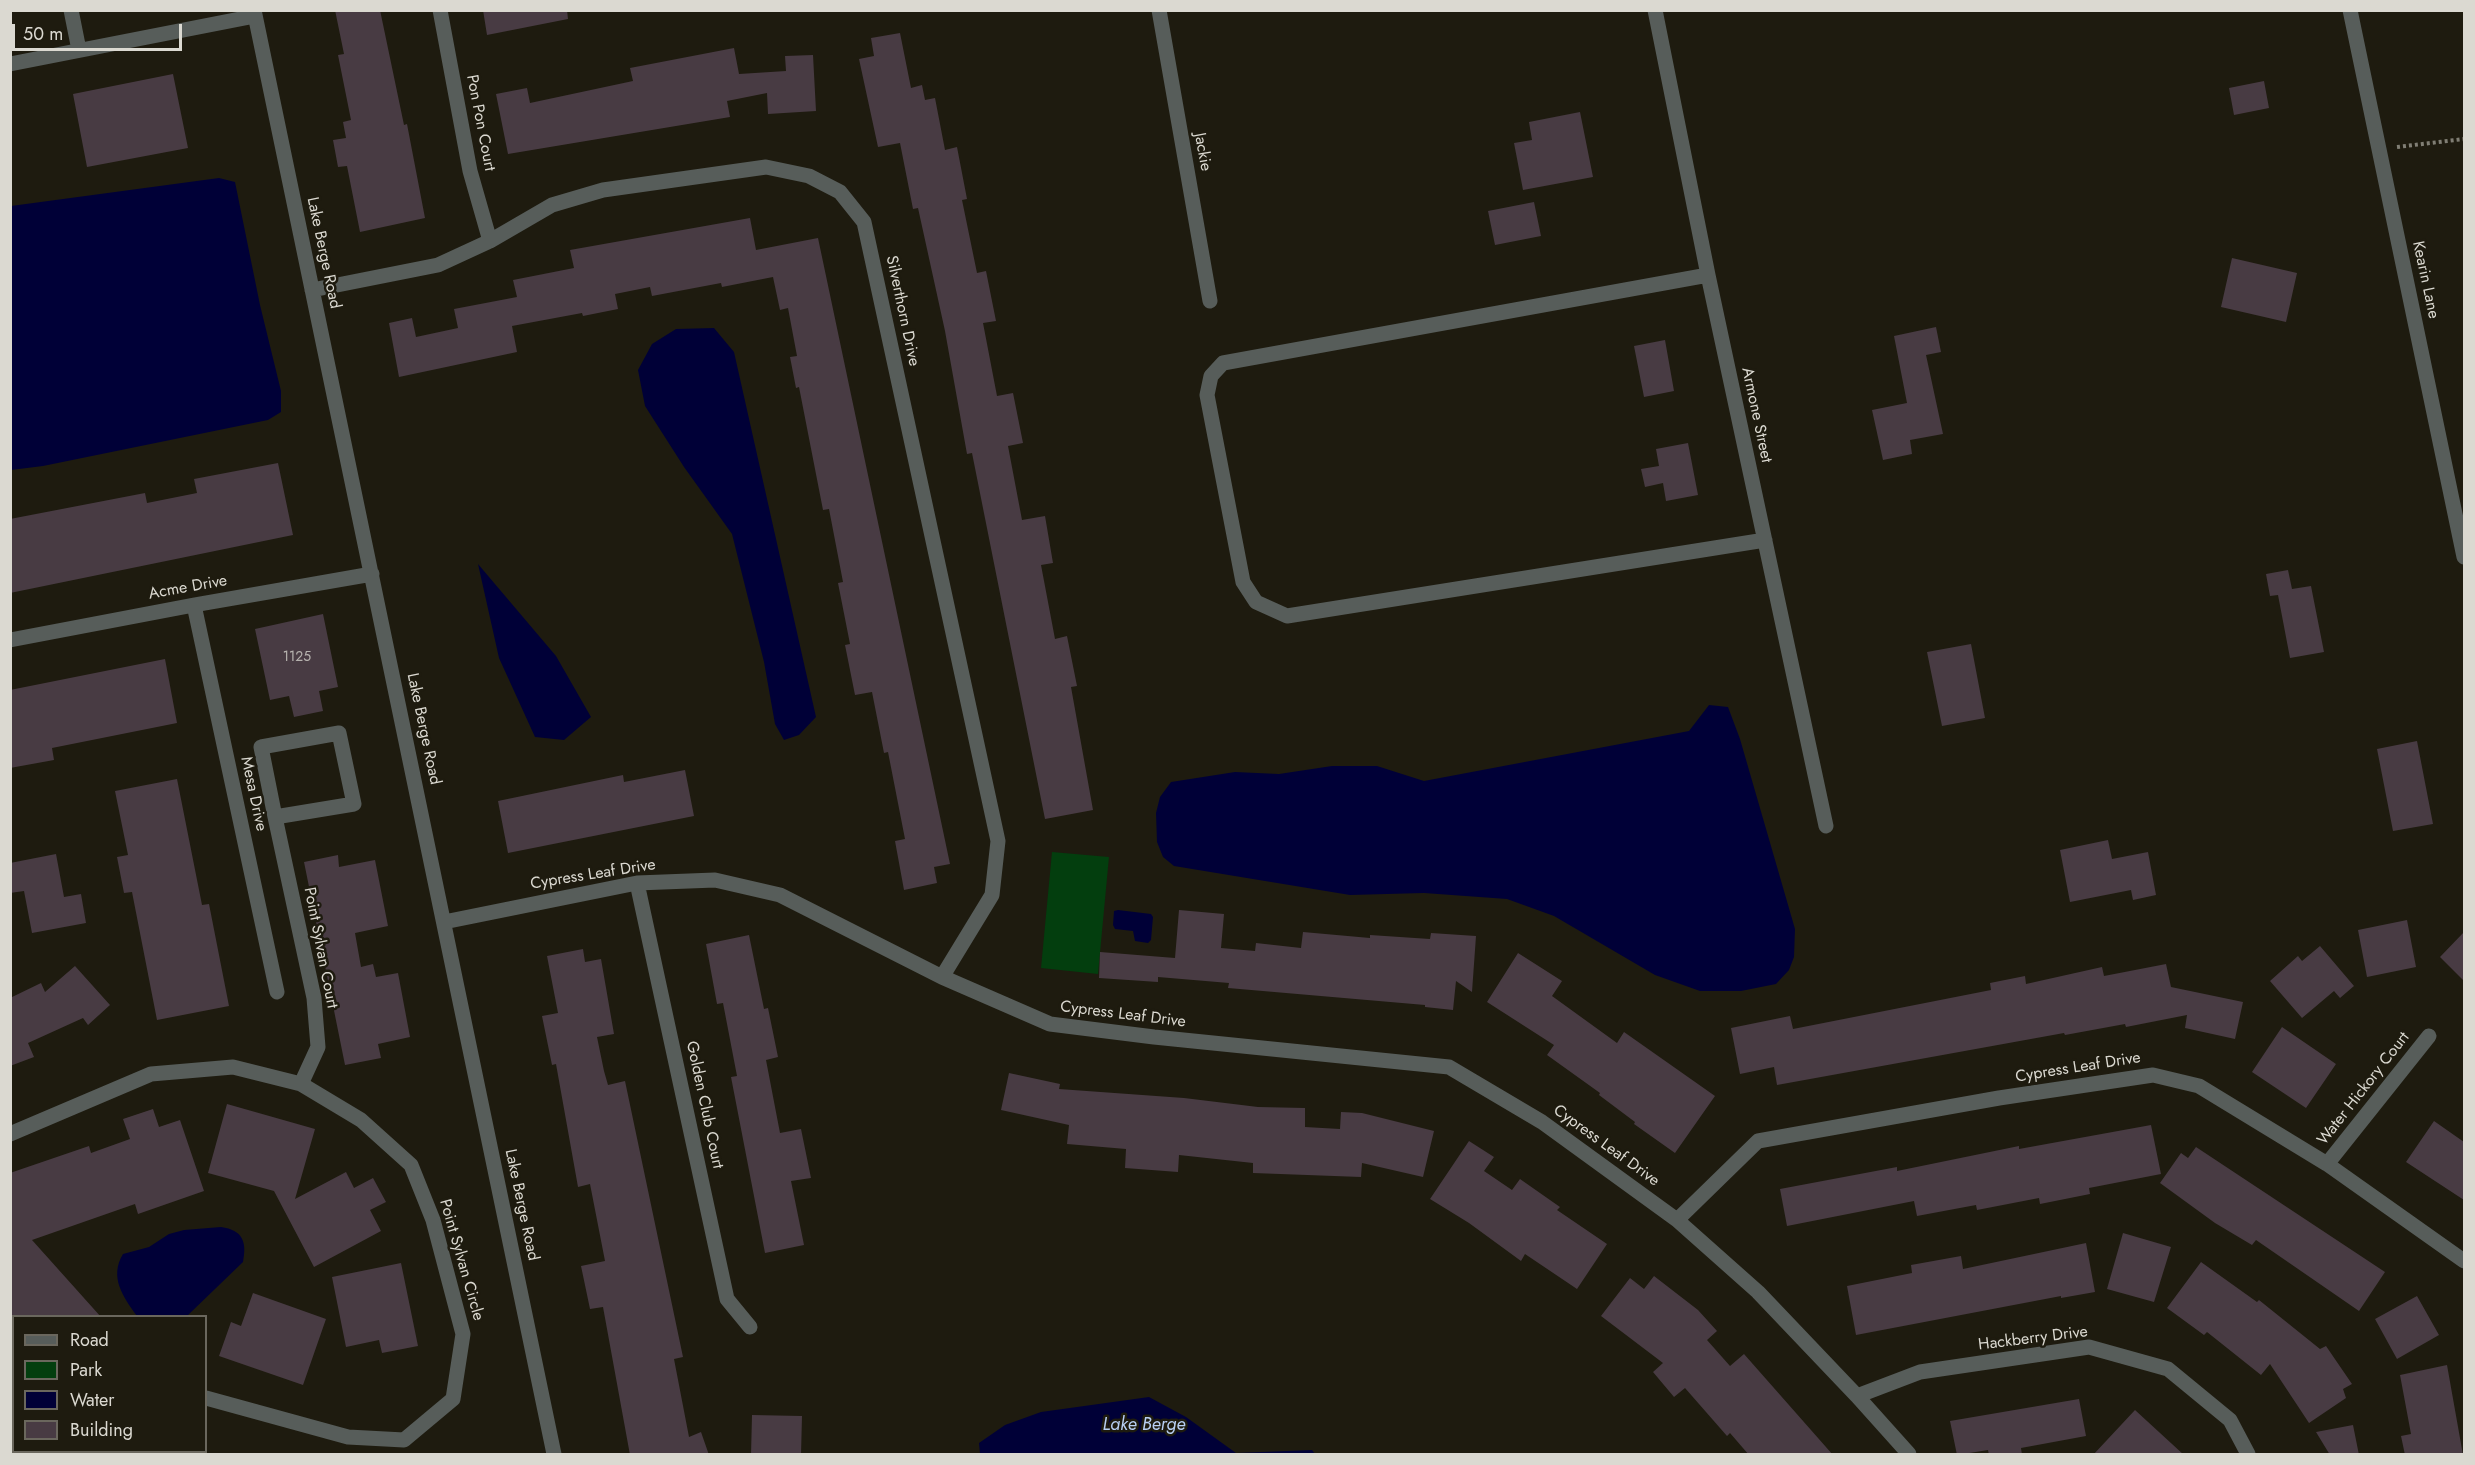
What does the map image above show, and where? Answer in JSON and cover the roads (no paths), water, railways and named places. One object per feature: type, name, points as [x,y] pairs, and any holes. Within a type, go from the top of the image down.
[{"type":"street","points":[[71,10],[79,50]]},
{"type":"street","name":"Pon Pon Court","points":[[440,10],[470,171],[490,241]]},
{"type":"street","name":"Jackie","points":[[1159,10],[1210,301]]},
{"type":"street","name":"Armone Street","points":[[1655,10],[1708,275],[1826,826]]},
{"type":"street","name":"Kearin Lane","points":[[2350,10],[2464,557]]},
{"type":"street","points":[[10,64],[254,13]]},
{"type":"street","name":"Lake Berge Road","points":[[254,13],[554,1455]]},
{"type":"street","name":"Silverthorn Drive","points":[[312,290],[438,265],[490,241],[552,205],[603,190],[766,167],[809,176],[840,192],[864,222],[998,841],[992,895],[942,976]]},
{"type":"street","points":[[1708,275],[1223,363],[1211,376],[1206,395],[1243,582],[1256,602],[1287,616],[1765,540]]},
{"type":"street","name":"Acme Drive","points":[[10,640],[372,574]]},
{"type":"street","name":"Mesa Drive","points":[[194,605],[277,992]]},
{"type":"street","name":"Point Sylvan Court","points":[[275,817],[354,804],[339,733],[261,747],[275,817],[314,998],[318,1047],[302,1084]]},
{"type":"street","name":"Cypress Leaf Drive","points":[[444,922],[637,883],[715,880],[780,895],[942,976],[1050,1024],[1449,1067],[1542,1122],[1677,1220],[1758,1292],[1857,1396],[1909,1455]]},
{"type":"street","name":"Golden Club Court","points":[[637,883],[727,1299],[750,1327]]},
{"type":"street","name":"Water Hickory Court","points":[[2327,1164],[2429,1036]]},
{"type":"street","name":"Point Sylvan Circle","points":[[10,1134],[151,1074],[233,1067],[302,1084],[361,1120],[411,1165],[433,1220],[463,1334],[453,1399],[404,1440],[348,1437],[207,1398]]},
{"type":"street","name":"Cypress Leaf Drive","points":[[1677,1220],[1758,1141],[1999,1098],[2153,1075],[2199,1086],[2327,1164],[2464,1262]]},
{"type":"street","name":"Hackberry Drive","points":[[1857,1396],[1920,1372],[2089,1347],[2168,1369],[2230,1420],[2248,1455]]},
{"type":"water","points":[[219,178],[235,182],[260,305],[281,391],[281,412],[268,420],[43,466],[11,470],[11,206]]},
{"type":"water","points":[[714,328],[734,352],[816,717],[799,735],[784,740],[775,724],[764,662],[732,534],[684,467],[645,406],[638,370],[652,344],[676,329]]},
{"type":"water","points":[[478,564],[556,656],[591,717],[564,740],[535,737],[499,658]]},
{"type":"water","points":[[1709,705],[1728,707],[1740,739],[1795,929],[1794,957],[1789,970],[1776,984],[1741,991],[1700,991],[1655,975],[1554,916],[1507,899],[1424,893],[1350,895],[1174,866],[1163,857],[1157,842],[1156,813],[1160,797],[1171,782],[1235,772],[1279,774],[1332,766],[1377,766],[1424,781],[1689,731]]},
{"type":"water","points":[[1114,911],[1151,914],[1153,917],[1151,940],[1148,943],[1135,941],[1133,931],[1115,929]]},
{"type":"water","points":[[221,1227],[234,1231],[239,1234],[244,1243],[243,1262],[188,1315],[136,1315],[119,1286],[117,1271],[123,1254],[149,1247],[169,1234],[184,1230]]},
{"type":"water","name":"Lake Berge","points":[[1149,1397],[1186,1417],[1236,1453],[1312,1450],[1315,1454],[980,1454],[979,1443],[1005,1425],[1041,1412]]}]
